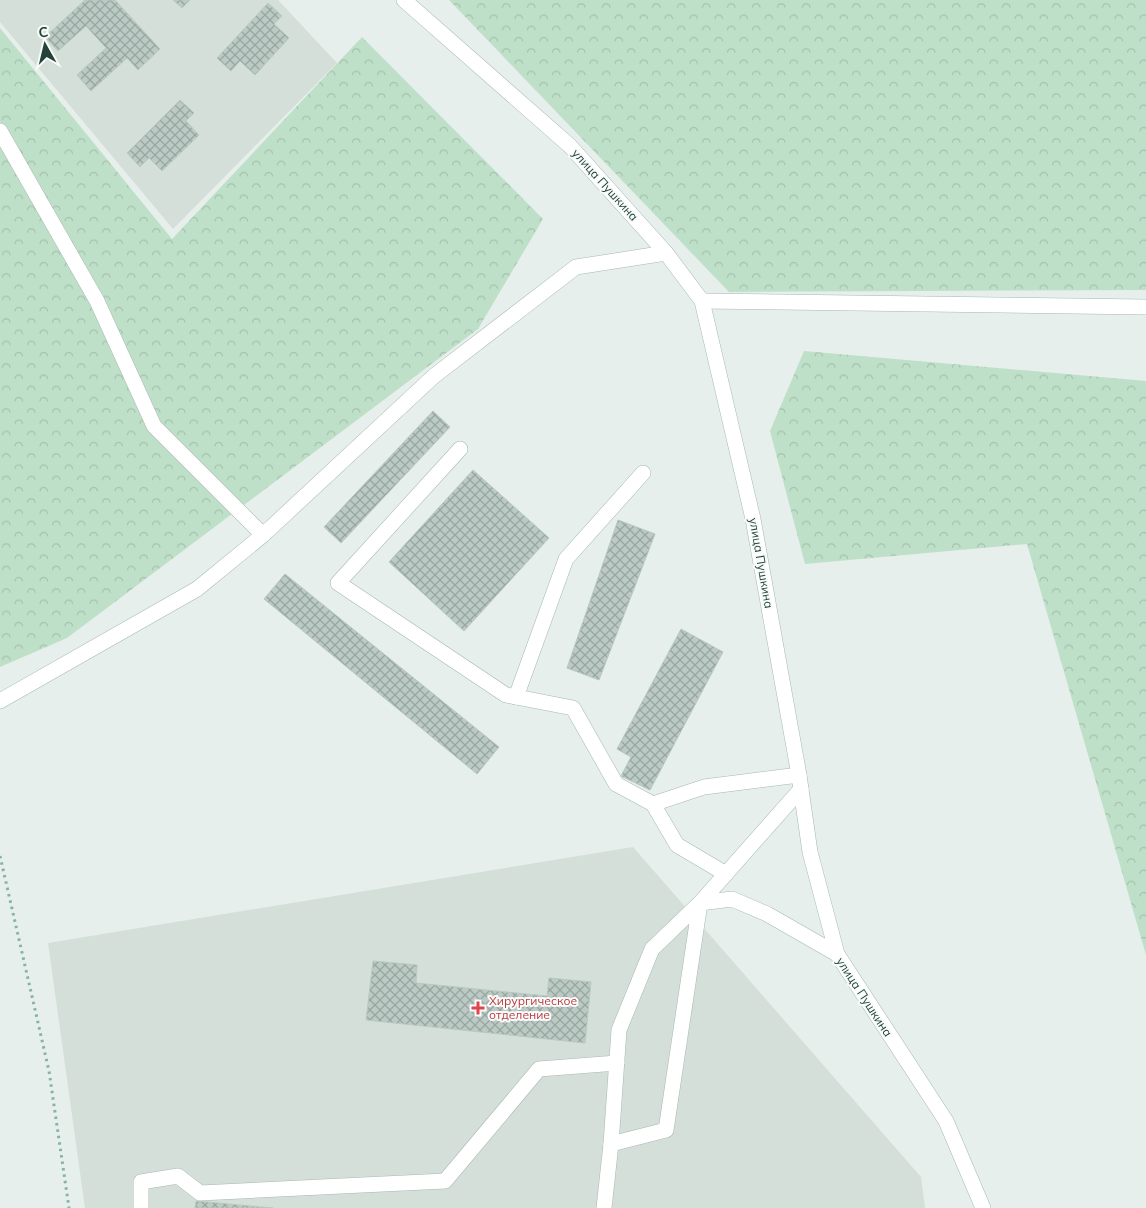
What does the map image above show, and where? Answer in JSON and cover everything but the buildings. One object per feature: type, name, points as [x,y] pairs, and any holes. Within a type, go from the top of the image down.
[{"type":"street","name":"улица Пушкина","points":[[404,0],[570,146],[666,253],[702,301],[753,519],[800,782],[810,852],[837,954],[946,1121],[983,1208]]},
{"type":"street","points":[[0,131],[97,301],[154,426],[263,535]]},
{"type":"street","points":[[0,701],[197,589],[263,535],[434,376],[576,267],[666,253]]},
{"type":"street","points":[[702,301],[1146,307]]},
{"type":"street","points":[[460,449],[338,583],[506,695],[573,708],[616,784],[653,804],[677,845],[726,874]]},
{"type":"street","points":[[516,696],[566,558],[643,473]]},
{"type":"street","points":[[653,804],[704,787],[800,782]]},
{"type":"street","points":[[604,1208],[611,1144],[619,1030],[652,949],[700,903],[726,874],[800,782]]},
{"type":"street","points":[[700,903],[732,899],[767,914],[837,954]]},
{"type":"street","points":[[611,1144],[666,1130],[700,903]]},
{"type":"street","points":[[141,1208],[141,1182],[178,1176],[200,1193],[445,1181],[539,1069],[617,1063]]},
{"type":"path","points":[[0,856],[50,1071],[69,1208]]},
{"type":"shaded area","points":[[0,0],[278,0],[337,63],[173,229],[0,22]]},
{"type":"shaded area","points":[[633,847],[921,1177],[925,1208],[85,1208],[48,943]]},
{"type":"green space","points":[[449,0],[1146,0],[1146,290],[729,292]]},
{"type":"green space","points":[[0,28],[172,239],[362,37],[543,219],[478,329],[67,638],[0,667]]},
{"type":"green space","points":[[804,351],[1146,381],[1146,955],[1027,544],[805,564],[770,431]]},
{"type":"place","name":"Хирургическое отделение","points":[[478,1008]]}]
